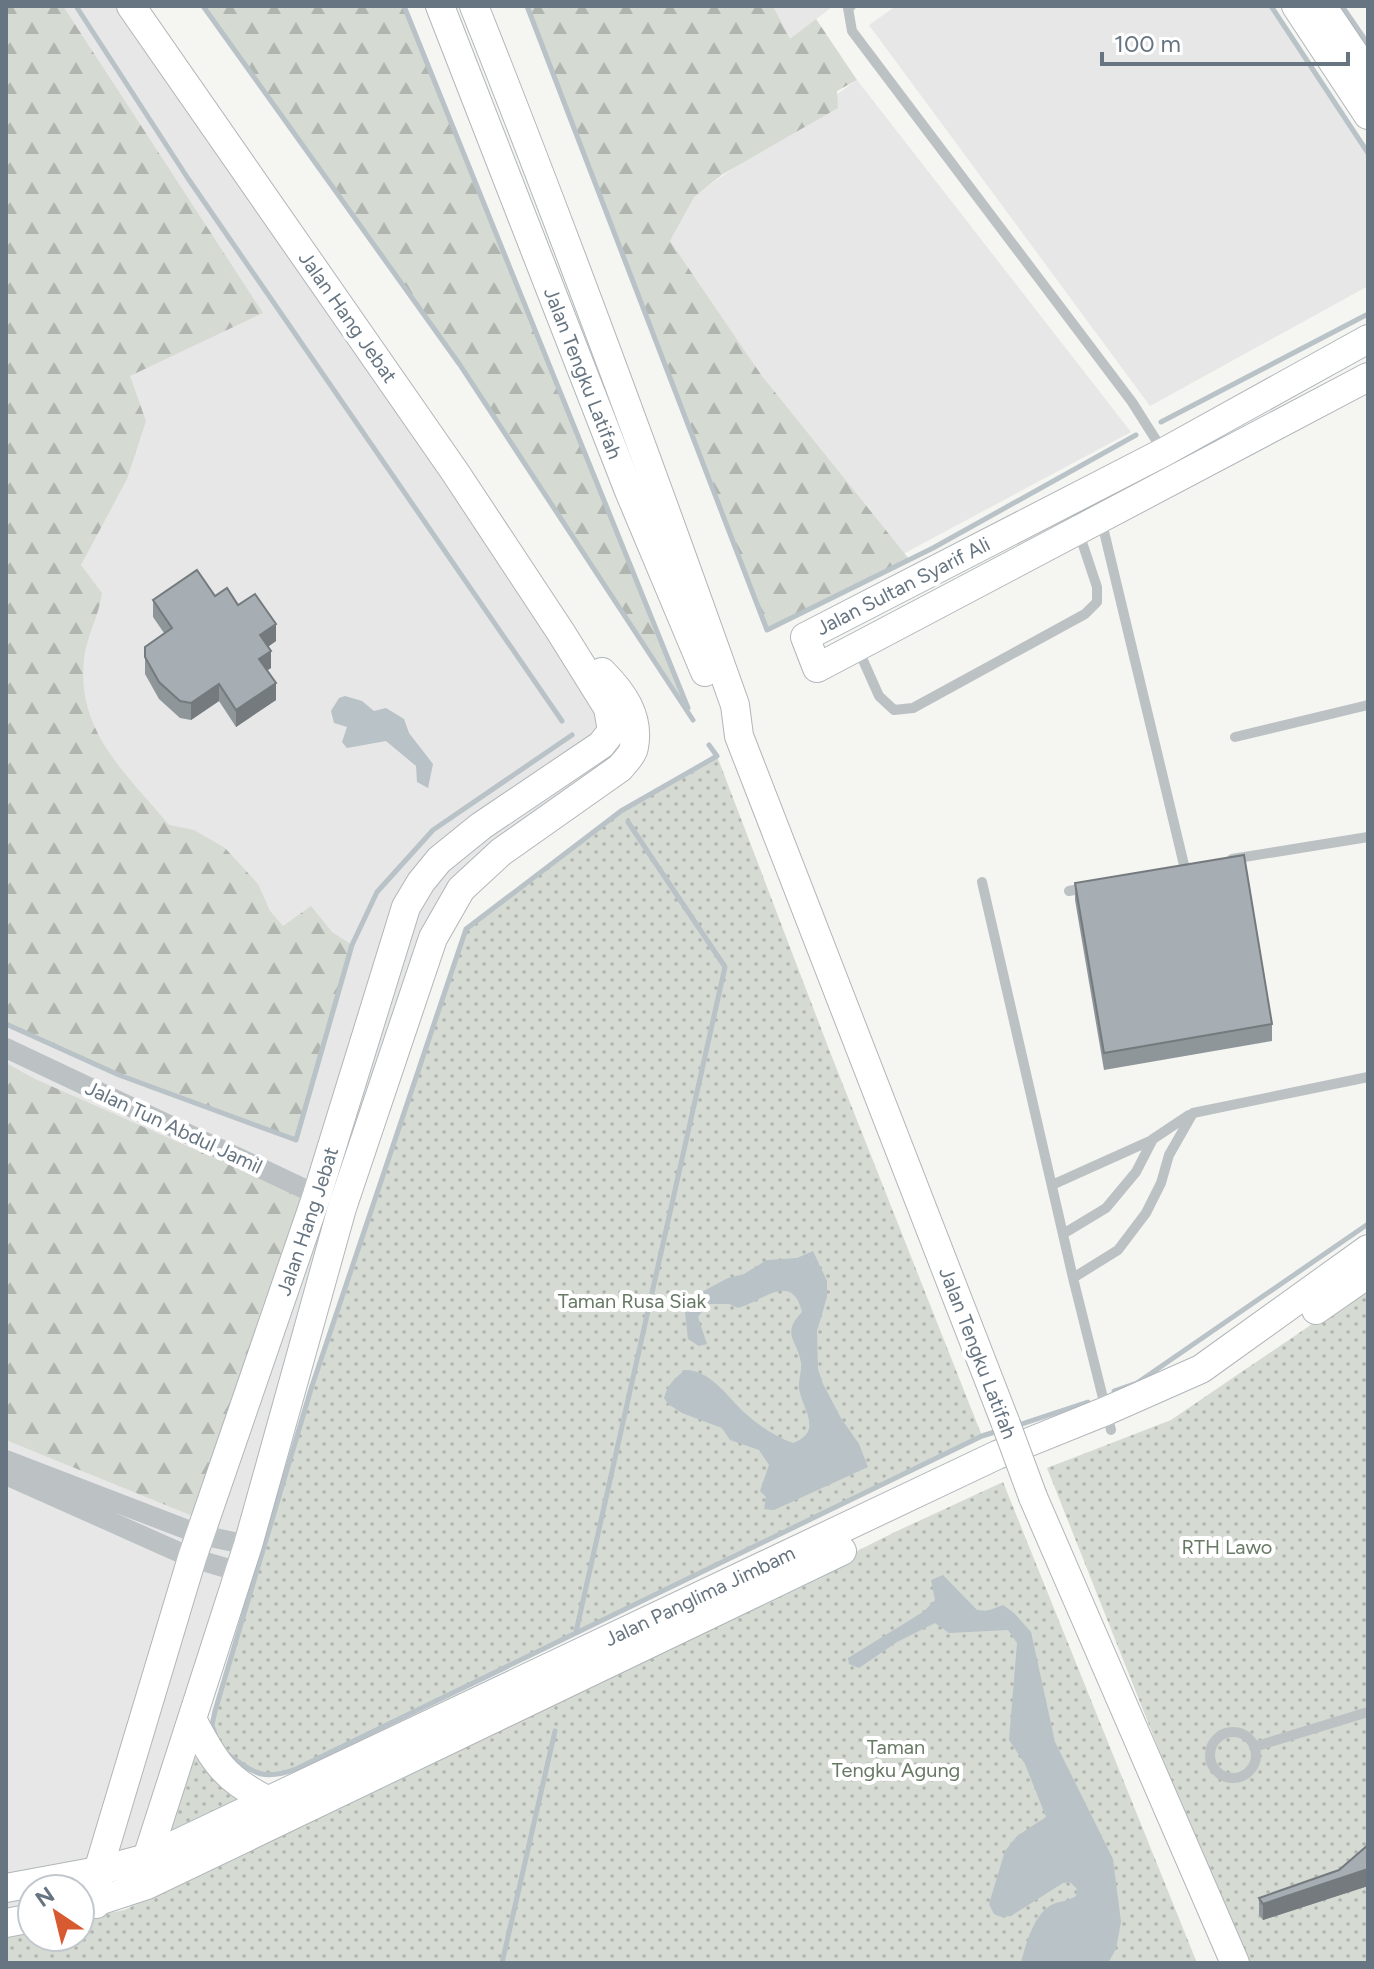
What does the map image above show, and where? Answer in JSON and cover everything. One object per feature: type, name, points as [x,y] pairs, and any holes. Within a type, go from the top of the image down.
[{"type":"street","name":"Jalan Hang Jebat","points":[[96,1878],[196,1547],[317,1195],[406,907],[439,860],[481,826],[590,752],[612,731],[608,708],[455,472],[131,6]]},
{"type":"street","name":"Jalan Tengku Latifah","points":[[440,6],[629,491],[721,712],[739,736]]},
{"type":"street","name":"Jalan Tengku Latifah","points":[[474,6],[538,166],[654,477],[735,705],[739,736],[1033,1497],[1235,1963]]},
{"type":"street","points":[[1296,6],[1368,115]]},
{"type":"street","points":[[1322,6],[1368,74]]},
{"type":"street","name":"Jalan Sultan Syarif Ali","points":[[1368,339],[1164,452],[805,637],[818,668],[1368,377]]},
{"type":"street","name":"Jalan Hang Jebat","points":[[147,1871],[248,1545],[342,1208],[433,938],[461,889],[501,852],[609,776],[634,749],[634,719],[617,686],[560,631]]},
{"type":"street","name":"Jalan Tun Abdul Jamil","points":[[6,1048],[342,1208]]},
{"type":"street","name":"Jalan Panglima Jimbam","points":[[6,1888],[98,1871],[147,1871],[524,1690],[989,1478],[1108,1421],[1201,1369],[1368,1249]]},
{"type":"street","name":"Jalan Panglima Jimbam","points":[[1108,1421],[1207,1386],[1368,1274]]},
{"type":"street","points":[[6,1460],[196,1547],[240,1572]]},
{"type":"street","points":[[6,1475],[196,1547],[248,1545]]},
{"type":"street","name":"Jalan Panglima Jimbam","points":[[96,1900],[265,1799],[524,1690]]},
{"type":"street","points":[[193,1721],[210,1754],[228,1777],[265,1799]]},
{"type":"lane","points":[[848,7],[852,31],[1132,402],[1164,452]]},
{"type":"lane","points":[[857,648],[879,696],[894,710],[913,708],[1085,614],[1097,602],[1090,524]]},
{"type":"lane","points":[[1090,524],[1185,869]]},
{"type":"lane","points":[[1235,737],[1368,705]]},
{"type":"lane","points":[[1215,863],[1368,837]]},
{"type":"lane","points":[[1171,872],[1200,866]]},
{"type":"lane","points":[[982,882],[1108,1421]]},
{"type":"lane","points":[[1069,891],[1098,886]]},
{"type":"lane","points":[[1052,1185],[1153,1139],[1193,1113],[1368,1077]]},
{"type":"lane","points":[[1073,1278],[1118,1250],[1146,1213],[1161,1183],[1169,1155],[1193,1113]]},
{"type":"lane","points":[[1063,1234],[1106,1208],[1136,1172],[1153,1139]]},
{"type":"lane","points":[[1254,1747],[1368,1712]]},
{"type":"lane","points":[[1238,1733],[1254,1747],[1256,1755],[1251,1769],[1239,1777],[1218,1773],[1211,1760],[1212,1745],[1223,1735],[1238,1733]]},
{"type":"shaded area","points":[[6,6],[131,6],[634,749],[445,914],[147,1858],[96,1895],[96,1873],[16,1873],[16,1921],[6,1923]]},
{"type":"shaded area","points":[[773,6],[833,6],[790,40]]},
{"type":"shaded area","points":[[896,6],[1271,6],[1368,153],[1368,286],[1150,406],[869,25]]},
{"type":"shaded area","points":[[857,80],[1131,432],[903,554],[762,376],[670,241],[693,197]]},
{"type":"shaded area","points":[[345,696],[362,701],[374,711],[386,708],[404,719],[409,733],[433,764],[428,788],[417,782],[416,766],[386,741],[347,748],[342,742],[347,727],[334,723],[331,711],[339,698]]},
{"type":"shaded area","points":[[813,1251],[827,1281],[827,1297],[817,1331],[818,1369],[841,1418],[859,1444],[868,1467],[774,1510],[764,1509],[766,1497],[760,1491],[769,1465],[759,1450],[730,1440],[722,1428],[682,1413],[664,1398],[678,1376],[685,1370],[694,1371],[711,1379],[745,1413],[768,1430],[793,1443],[802,1438],[807,1433],[809,1419],[799,1389],[801,1363],[791,1332],[802,1312],[791,1293],[775,1292],[738,1308],[729,1304],[708,1304],[698,1317],[707,1344],[699,1346],[688,1339],[685,1313],[696,1295],[728,1278],[744,1274],[767,1260],[797,1258]]},
{"type":"shaded area","points":[[943,1575],[977,1610],[987,1611],[1003,1605],[1031,1632],[1055,1742],[1113,1859],[1121,1922],[1116,1949],[1108,1963],[1021,1963],[1039,1916],[1051,1905],[1076,1896],[1077,1889],[1070,1882],[1063,1883],[1011,1916],[994,1914],[989,1904],[1005,1851],[1017,1836],[1046,1817],[1025,1764],[1009,1740],[1017,1643],[1008,1630],[949,1633],[935,1623],[897,1642],[859,1668],[849,1664],[848,1658],[923,1612],[935,1600],[931,1580]]},
{"type":"green space","points":[[6,6],[63,6],[263,313],[130,376],[146,421],[127,479],[81,565],[102,593],[85,651],[84,685],[88,709],[108,750],[169,825],[194,830],[225,848],[258,884],[270,911],[283,926],[311,906],[332,932],[352,945],[296,1140],[119,1075],[6,1024]]},
{"type":"green space","points":[[203,6],[404,6],[693,720],[460,365]]},
{"type":"green space","points":[[527,6],[773,6],[790,39],[816,19],[857,80],[837,91],[838,108],[723,174],[694,197],[670,241],[762,376],[909,559],[767,630]]},
{"type":"green space","name":"Taman Rusa Siak","points":[[717,756],[982,1436],[296,1769],[267,1776],[243,1766],[226,1752],[213,1731],[215,1711],[311,1389],[466,929],[621,811]]},
{"type":"green space","points":[[6,1063],[35,1079],[305,1198],[200,1519],[6,1440]]},
{"type":"green space","name":"RTH Lawo","points":[[1368,1286],[1368,1963],[1248,1963],[1186,1818],[1047,1468],[1171,1420]]},
{"type":"green space","name":"Taman Tengku Agung","points":[[1003,1482],[1197,1963],[6,1963],[6,1935],[16,1933],[16,1953],[96,1953],[96,1916],[124,1910],[438,1761],[895,1532]]},
{"type":"green space","points":[[189,1752],[247,1801],[164,1838]]},
{"type":"building","points":[[197,570],[215,596],[227,588],[238,605],[255,594],[276,624],[260,635],[271,651],[259,659],[276,683],[236,710],[219,684],[191,703],[180,701],[159,682],[145,657],[145,647],[172,628],[153,600]]},
{"type":"building","points":[[1244,855],[1272,1024],[1104,1053],[1075,883]]},
{"type":"building","points":[[1368,1845],[1368,1869],[1263,1904],[1259,1898],[1339,1870]]},
{"type":"waterway","points":[[76,6],[187,177],[562,721]]},
{"type":"waterway","points":[[203,6],[460,365],[693,720]]},
{"type":"waterway","points":[[404,6],[688,708]]},
{"type":"waterway","points":[[527,6],[767,630],[933,548],[1136,435]]},
{"type":"waterway","points":[[1271,6],[1368,153]]},
{"type":"waterway","points":[[1342,6],[1368,44]]},
{"type":"waterway","points":[[1161,422],[1368,314]]},
{"type":"waterway","points":[[6,1024],[119,1075],[296,1140],[352,945],[377,892],[433,830],[572,735]]},
{"type":"waterway","points":[[215,1734],[212,1725],[215,1711],[311,1389],[466,929],[621,811],[717,756],[709,745]]},
{"type":"waterway","points":[[576,1632],[725,967],[628,822]]},
{"type":"waterway","points":[[1114,1391],[1137,1383],[1368,1224]]},
{"type":"waterway","points":[[1016,1426],[1088,1402]]},
{"type":"waterway","points":[[229,1755],[260,1774],[276,1775],[296,1769],[982,1436],[998,1431]]},
{"type":"waterway","points":[[502,1963],[555,1731]]}]
